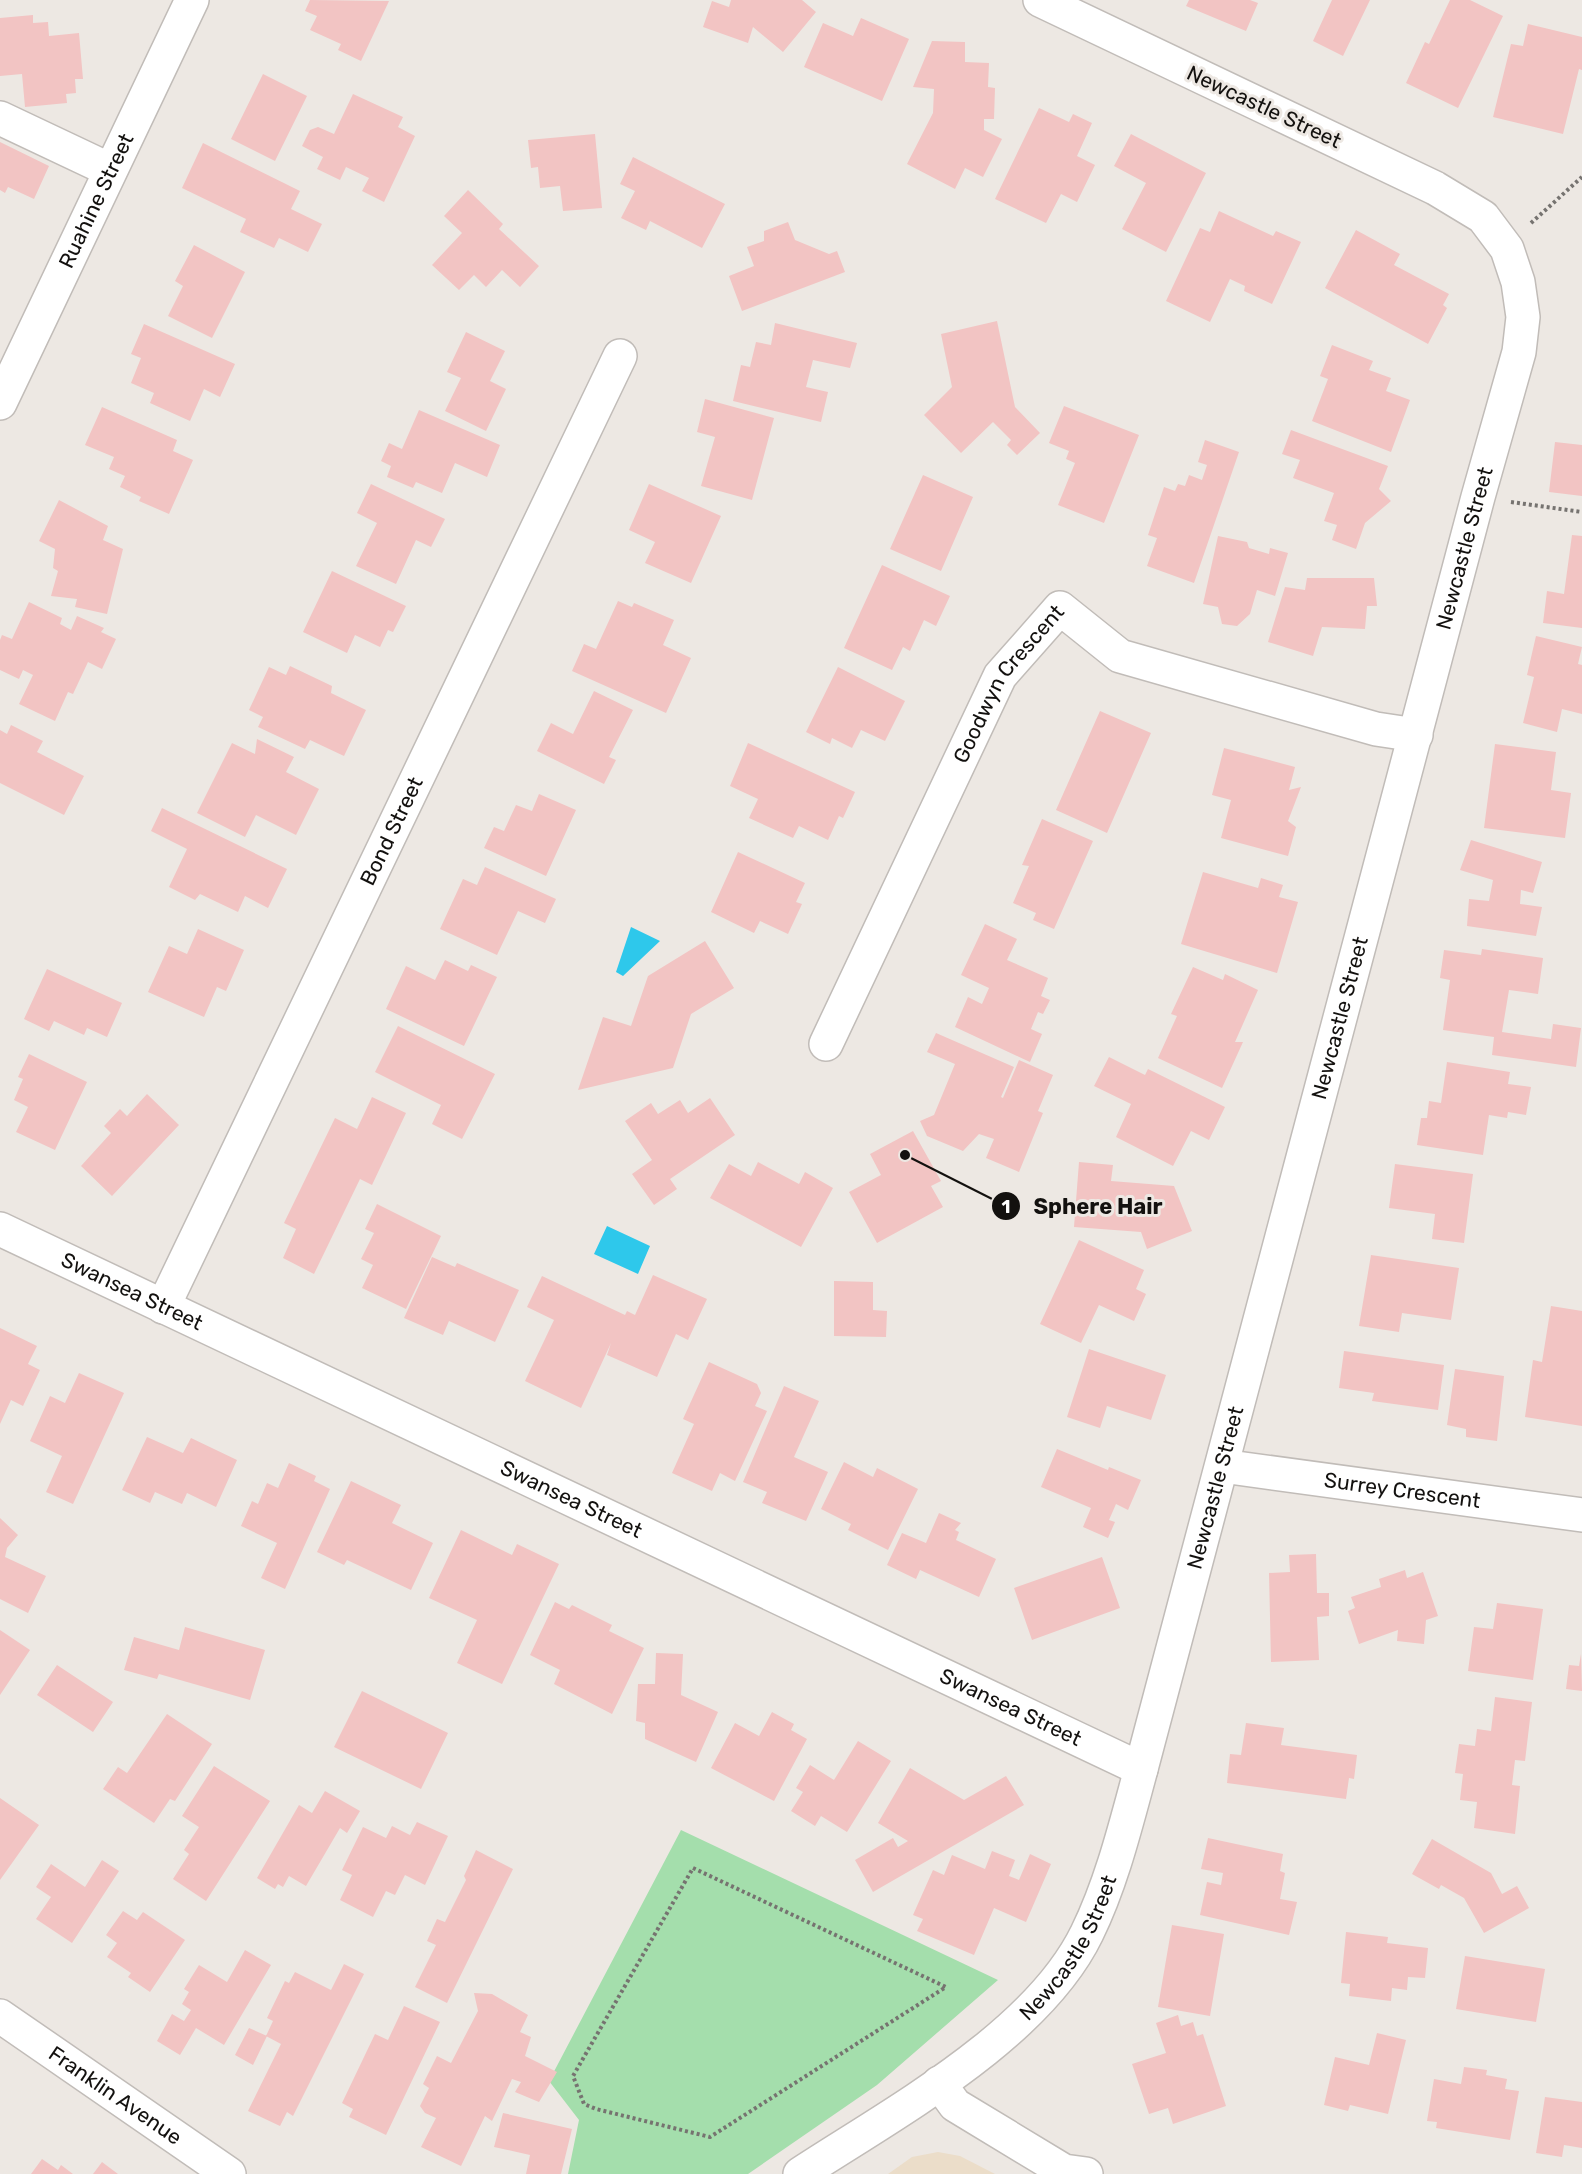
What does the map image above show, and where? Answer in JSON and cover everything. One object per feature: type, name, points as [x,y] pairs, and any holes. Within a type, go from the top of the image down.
[{"type":"street","name":"Ruahine Street","points":[[0,403],[192,0]]},
{"type":"street","name":"Newcastle Street","points":[[800,2174],[939,2083],[1007,2032],[1038,2002],[1066,1968],[1087,1934],[1105,1889],[1141,1769],[1519,352],[1523,317],[1518,282],[1507,249],[1482,217],[1435,189],[1040,0]]},
{"type":"street","points":[[0,118],[110,170]]},
{"type":"street","name":"Bond Street","points":[[163,1307],[620,356]]},
{"type":"street","name":"Goodwyn Crescent","points":[[826,1044],[1000,676],[1059,608],[1120,656],[1376,729],[1416,735]]},
{"type":"street","name":"Swansea Street","points":[[0,1229],[1141,1769]]},
{"type":"street","name":"Surrey Crescent","points":[[1222,1466],[1582,1515]]},
{"type":"street","name":"Franklin Avenue","points":[[0,2016],[229,2174]]},
{"type":"street","points":[[939,2083],[955,2106],[1064,2171],[1086,2174]]},
{"type":"path","points":[[1507,249],[1532,222],[1582,177]]},
{"type":"path","points":[[1479,496],[1582,512]]},
{"type":"path","points":[[693,1868],[946,1987],[710,2137],[633,2117],[584,2104],[573,2076],[693,1868]]},
{"type":"shaded area","points":[[938,2152],[960,2156],[995,2174],[888,2174],[912,2157]]},
{"type":"green space","points":[[681,1830],[998,1980],[877,2085],[748,2174],[568,2174],[579,2120],[549,2081]]},
{"type":"water","points":[[631,927],[660,941],[623,976],[616,972]]},
{"type":"water","points":[[607,1226],[650,1246],[638,1274],[594,1254]]},
{"type":"building","points":[[310,0],[389,1],[361,61],[338,50],[341,44],[310,30],[317,16],[305,11]]},
{"type":"building","points":[[731,0],[802,0],[816,12],[783,52],[753,27],[748,43],[703,27],[712,1],[729,7]]},
{"type":"building","points":[[1189,0],[1250,0],[1258,3],[1246,31],[1186,6]]},
{"type":"building","points":[[1332,0],[1370,0],[1343,56],[1313,41]]},
{"type":"building","points":[[1450,0],[1470,0],[1503,16],[1458,108],[1406,83],[1425,42],[1429,44]]},
{"type":"building","points":[[33,15],[33,23],[48,22],[49,36],[79,33],[83,79],[75,79],[76,93],[66,94],[67,103],[25,107],[22,74],[0,76],[0,18]]},
{"type":"building","points":[[861,18],[909,39],[882,101],[804,67],[823,23],[853,36]]},
{"type":"building","points":[[1528,24],[1582,37],[1582,70],[1579,69],[1563,134],[1493,117],[1511,44],[1523,46]]},
{"type":"building","points":[[932,41],[965,42],[965,62],[989,63],[988,87],[995,88],[994,119],[984,119],[984,130],[1002,139],[983,177],[965,168],[955,189],[907,164],[933,113],[934,89],[913,87]]},
{"type":"building","points":[[263,74],[307,96],[275,161],[231,139]]},
{"type":"building","points":[[353,94],[403,117],[398,127],[415,136],[384,202],[362,191],[369,178],[346,167],[340,180],[317,169],[323,157],[302,146],[310,130],[318,127],[334,134]]},
{"type":"building","points":[[1039,108],[1069,122],[1073,114],[1092,123],[1077,156],[1095,165],[1077,202],[1061,194],[1046,223],[995,199]]},
{"type":"building","points":[[595,134],[602,208],[563,211],[560,186],[540,188],[538,167],[531,168],[528,140]]},
{"type":"building","points":[[1131,134],[1206,173],[1166,252],[1122,229],[1146,183],[1114,166]]},
{"type":"building","points":[[0,142],[49,166],[34,199],[8,187],[5,193],[0,190]]},
{"type":"building","points":[[203,143],[300,191],[291,209],[322,224],[308,252],[279,238],[274,248],[240,232],[246,219],[182,188]]},
{"type":"building","points":[[633,157],[725,204],[702,248],[650,221],[646,230],[621,218],[635,191],[620,184]]},
{"type":"building","points":[[468,190],[503,224],[499,229],[539,266],[520,287],[502,270],[486,287],[474,275],[459,290],[432,265],[462,233],[444,216]]},
{"type":"building","points":[[1219,211],[1273,236],[1276,231],[1301,242],[1272,304],[1244,291],[1245,286],[1230,279],[1210,322],[1166,301],[1200,228],[1210,232]]},
{"type":"building","points":[[788,222],[795,240],[829,254],[837,251],[845,272],[742,311],[729,276],[754,266],[747,247],[764,241],[764,231]]},
{"type":"building","points":[[1356,230],[1400,254],[1394,265],[1449,294],[1443,305],[1447,308],[1428,344],[1325,288]]},
{"type":"building","points":[[194,245],[245,272],[212,338],[168,316],[183,286],[175,281]]},
{"type":"building","points":[[997,321],[1015,407],[1040,433],[1017,455],[1007,445],[1011,440],[993,422],[961,453],[924,415],[952,387],[941,334]]},
{"type":"building","points":[[775,323],[857,343],[850,368],[813,360],[806,387],[828,392],[821,422],[733,401],[741,365],[750,367],[756,342],[771,345]]},
{"type":"building","points":[[144,324],[235,364],[220,397],[204,389],[190,421],[150,403],[154,393],[131,383],[141,358],[131,354]]},
{"type":"building","points":[[466,332],[505,351],[490,381],[506,389],[486,431],[445,411],[461,378],[447,372]]},
{"type":"building","points":[[1332,345],[1373,361],[1369,370],[1391,378],[1386,391],[1410,400],[1391,452],[1312,421],[1328,379],[1320,376]]},
{"type":"building","points":[[705,399],[774,418],[752,500],[701,486],[715,437],[697,432]]},
{"type":"building","points":[[1064,406],[1139,435],[1104,523],[1058,505],[1075,463],[1066,459],[1069,451],[1049,443]]},
{"type":"building","points":[[102,407],[177,440],[173,451],[193,460],[169,514],[139,501],[141,497],[120,487],[125,476],[109,469],[114,457],[85,445]]},
{"type":"building","points":[[419,410],[500,445],[487,477],[455,463],[442,493],[416,482],[413,488],[387,477],[391,466],[381,461],[389,443],[402,449]]},
{"type":"building","points":[[1291,430],[1388,466],[1379,489],[1391,501],[1365,523],[1356,549],[1332,540],[1337,525],[1324,521],[1334,493],[1293,478],[1300,460],[1282,454]]},
{"type":"building","points":[[1205,440],[1239,452],[1194,583],[1147,566],[1157,538],[1148,535],[1164,487],[1175,491],[1178,484],[1185,486],[1189,475],[1202,480],[1207,465],[1198,462]]},
{"type":"building","points":[[1555,442],[1582,445],[1582,496],[1549,492]]},
{"type":"building","points":[[923,475],[973,497],[941,571],[890,549]]},
{"type":"building","points":[[371,484],[445,519],[431,547],[416,540],[396,584],[356,566],[377,523],[357,513]]},
{"type":"building","points":[[649,484],[721,516],[691,583],[645,563],[655,542],[629,530]]},
{"type":"building","points":[[59,500],[108,526],[103,540],[123,549],[107,614],[75,607],[77,599],[51,596],[58,571],[53,568],[55,549],[39,541]]},
{"type":"building","points":[[1572,535],[1582,536],[1582,628],[1543,623],[1547,591],[1564,594]]},
{"type":"building","points":[[1218,536],[1247,542],[1249,548],[1269,554],[1270,548],[1288,553],[1275,596],[1257,590],[1250,614],[1237,626],[1222,624],[1218,607],[1203,604]]},
{"type":"building","points":[[882,565],[950,596],[936,626],[924,620],[910,651],[903,647],[892,670],[844,648]]},
{"type":"building","points":[[332,571],[406,606],[393,632],[388,630],[380,647],[355,635],[347,653],[303,632]]},
{"type":"building","points":[[1307,578],[1374,578],[1377,606],[1367,606],[1365,629],[1322,627],[1313,656],[1268,642],[1285,587],[1305,590]]},
{"type":"building","points":[[618,601],[632,607],[634,603],[674,620],[663,645],[691,658],[666,713],[572,671],[584,644],[596,649]]},
{"type":"building","points":[[29,602],[62,618],[60,624],[71,630],[77,616],[104,628],[101,632],[116,639],[102,669],[88,662],[73,694],[68,692],[55,721],[19,704],[33,675],[23,670],[19,679],[0,670],[2,635],[12,639]]},
{"type":"building","points":[[1536,636],[1582,647],[1578,664],[1582,665],[1582,714],[1562,709],[1557,732],[1523,723],[1534,677],[1527,675]]},
{"type":"building","points":[[290,666],[332,686],[331,693],[366,710],[344,756],[310,740],[305,749],[258,727],[263,717],[249,710],[269,667],[286,675]]},
{"type":"building","points":[[838,667],[905,701],[885,741],[861,730],[852,748],[832,738],[830,744],[806,732]]},
{"type":"building","points":[[594,691],[633,710],[609,757],[616,760],[604,784],[537,751],[551,723],[573,734]]},
{"type":"building","points":[[1100,711],[1151,733],[1107,833],[1056,810]]},
{"type":"building","points":[[11,725],[43,741],[37,752],[84,776],[64,815],[0,783],[0,730],[7,734]]},
{"type":"building","points":[[257,739],[294,757],[286,772],[319,789],[296,835],[256,815],[245,837],[197,813],[232,743],[255,754]]},
{"type":"building","points":[[748,743],[855,792],[843,818],[839,816],[828,840],[799,826],[793,838],[749,818],[758,799],[730,786]]},
{"type":"building","points":[[1495,744],[1556,752],[1551,790],[1571,793],[1565,838],[1484,828]]},
{"type":"building","points":[[1224,748],[1295,767],[1289,790],[1301,787],[1288,821],[1296,827],[1288,856],[1221,838],[1231,800],[1212,795]]},
{"type":"building","points":[[539,794],[576,810],[546,876],[484,848],[494,827],[504,831],[516,805],[532,811]]},
{"type":"building","points":[[162,808],[287,869],[268,908],[245,896],[238,912],[200,894],[195,900],[169,887],[187,849],[151,831]]},
{"type":"building","points":[[1042,819],[1093,841],[1054,929],[1033,920],[1036,913],[1013,903],[1029,866],[1022,865]]},
{"type":"building","points":[[1471,840],[1542,862],[1533,893],[1521,890],[1520,904],[1542,907],[1536,936],[1467,926],[1469,899],[1489,901],[1493,880],[1460,870]]},
{"type":"building","points":[[738,852],[805,883],[796,902],[802,904],[788,934],[760,921],[754,933],[711,912]]},
{"type":"building","points":[[485,867],[556,899],[545,923],[518,911],[497,955],[440,929],[463,879],[477,885]]},
{"type":"building","points":[[1203,872],[1258,888],[1261,878],[1283,885],[1279,897],[1298,902],[1277,973],[1181,944]]},
{"type":"building","points":[[985,924],[1017,939],[1007,960],[1048,978],[1041,996],[1050,1000],[1043,1014],[1038,1012],[1031,1029],[1042,1034],[1030,1062],[955,1027],[968,997],[982,1004],[989,988],[961,975]]},
{"type":"building","points":[[198,929],[244,950],[226,991],[217,987],[204,1017],[148,992],[169,946],[187,954]]},
{"type":"building","points":[[705,941],[734,988],[691,1014],[673,1068],[578,1090],[603,1017],[631,1026],[648,976]]},
{"type":"building","points":[[1482,949],[1543,958],[1538,994],[1509,990],[1502,1032],[1551,1039],[1553,1024],[1581,1028],[1576,1067],[1492,1055],[1494,1037],[1443,1030],[1450,980],[1440,978],[1444,950],[1481,955]]},
{"type":"building","points":[[445,960],[468,971],[471,965],[497,977],[464,1046],[386,1009],[406,966],[435,980]]},
{"type":"building","points":[[1193,967],[1223,980],[1225,974],[1258,990],[1235,1042],[1243,1042],[1222,1088],[1158,1058],[1177,1016],[1171,1014]]},
{"type":"building","points":[[47,969],[122,1003],[107,1037],[87,1028],[84,1035],[54,1021],[49,1031],[24,1019]]},
{"type":"building","points":[[398,1026],[495,1074],[462,1139],[432,1124],[441,1105],[375,1072]]},
{"type":"building","points":[[936,1033],[1014,1067],[1001,1097],[1003,1098],[1019,1060],[1053,1075],[1038,1111],[1043,1113],[1019,1172],[986,1158],[994,1139],[979,1134],[963,1151],[927,1136],[920,1121],[934,1115],[955,1064],[927,1052]]},
{"type":"building","points":[[29,1054],[87,1082],[55,1150],[16,1132],[28,1107],[14,1100],[23,1079],[18,1077]]},
{"type":"building","points":[[1109,1057],[1145,1075],[1148,1069],[1225,1107],[1209,1140],[1191,1131],[1173,1166],[1116,1137],[1131,1104],[1094,1086]]},
{"type":"building","points":[[1447,1062],[1510,1072],[1508,1084],[1531,1087],[1526,1115],[1508,1112],[1507,1118],[1489,1115],[1483,1155],[1417,1145],[1421,1118],[1427,1118],[1429,1101],[1441,1103]]},
{"type":"building","points":[[147,1094],[179,1125],[112,1196],[81,1166],[111,1133],[104,1126],[120,1109],[127,1116]]},
{"type":"building","points":[[372,1097],[406,1113],[372,1185],[360,1179],[314,1274],[283,1258],[296,1229],[284,1223],[335,1118],[357,1129]]},
{"type":"building","points":[[710,1098],[735,1135],[670,1179],[677,1189],[654,1205],[632,1174],[652,1160],[625,1121],[651,1103],[658,1114],[680,1100],[688,1113]]},
{"type":"building","points":[[913,1131],[941,1181],[931,1186],[943,1207],[877,1243],[849,1192],[881,1175],[870,1154]]},
{"type":"building","points":[[758,1162],[799,1184],[805,1172],[833,1188],[801,1247],[710,1198],[729,1164],[751,1176]]},
{"type":"building","points":[[1079,1162],[1113,1165],[1111,1181],[1174,1186],[1192,1231],[1147,1249],[1141,1232],[1074,1227]]},
{"type":"building","points":[[1395,1164],[1473,1174],[1464,1243],[1432,1239],[1435,1214],[1389,1208]]},
{"type":"building","points":[[377,1204],[441,1236],[406,1309],[362,1288],[373,1265],[361,1259],[374,1233],[365,1229]]},
{"type":"building","points":[[1079,1240],[1144,1270],[1136,1289],[1146,1294],[1134,1321],[1099,1305],[1081,1343],[1040,1324]]},
{"type":"building","points":[[1371,1255],[1459,1268],[1451,1320],[1402,1313],[1399,1332],[1359,1326]]},
{"type":"building","points":[[432,1257],[455,1267],[457,1263],[519,1290],[495,1342],[449,1321],[443,1335],[404,1318]]},
{"type":"building","points":[[653,1275],[707,1299],[688,1340],[676,1334],[657,1377],[607,1355],[611,1343],[581,1408],[525,1381],[554,1320],[527,1307],[542,1276],[625,1315],[627,1311],[635,1315]]},
{"type":"building","points":[[834,1281],[873,1282],[873,1310],[887,1311],[886,1337],[834,1336]]},
{"type":"building","points":[[1551,1306],[1582,1311],[1582,1426],[1525,1417],[1533,1360],[1542,1362]]},
{"type":"building","points":[[0,1328],[37,1346],[28,1364],[40,1370],[23,1406],[11,1400],[0,1424]]},
{"type":"building","points":[[1089,1349],[1166,1375],[1151,1420],[1107,1406],[1100,1428],[1067,1417]]},
{"type":"building","points":[[1344,1351],[1444,1365],[1438,1410],[1372,1401],[1374,1393],[1339,1388]]},
{"type":"building","points":[[709,1362],[757,1384],[761,1393],[755,1406],[767,1411],[735,1481],[720,1473],[712,1491],[672,1473],[694,1424],[683,1419]]},
{"type":"building","points":[[1455,1369],[1504,1376],[1497,1441],[1466,1437],[1466,1429],[1447,1425]]},
{"type":"building","points":[[79,1373],[124,1393],[73,1504],[46,1492],[62,1456],[30,1441],[50,1396],[65,1403]]},
{"type":"building","points":[[784,1386],[819,1401],[794,1457],[828,1472],[806,1521],[762,1503],[767,1492],[743,1482]]},
{"type":"building","points":[[147,1437],[183,1453],[191,1438],[237,1460],[216,1507],[187,1493],[182,1504],[155,1492],[150,1503],[122,1490]]},
{"type":"building","points":[[1057,1449],[1108,1470],[1109,1467],[1141,1480],[1128,1510],[1116,1504],[1109,1520],[1115,1522],[1108,1538],[1083,1527],[1091,1508],[1041,1487]]},
{"type":"building","points":[[844,1462],[873,1477],[877,1468],[918,1489],[888,1550],[848,1530],[851,1524],[821,1509]]},
{"type":"building","points":[[289,1463],[316,1476],[314,1481],[330,1489],[285,1589],[261,1578],[277,1543],[241,1526],[252,1501],[258,1504],[267,1483],[278,1488]]},
{"type":"building","points":[[351,1481],[401,1505],[392,1523],[433,1543],[411,1590],[347,1560],[344,1565],[317,1552]]},
{"type":"building","points":[[939,1513],[961,1523],[955,1530],[959,1532],[956,1540],[996,1559],[979,1597],[920,1570],[916,1579],[887,1565],[902,1533],[926,1543]]},
{"type":"building","points":[[0,1518],[18,1535],[7,1548],[5,1557],[46,1576],[28,1613],[0,1599]]},
{"type":"building","points":[[461,1530],[512,1555],[517,1544],[559,1564],[502,1684],[457,1663],[477,1620],[429,1598]]},
{"type":"building","points":[[1316,1554],[1317,1593],[1329,1593],[1329,1616],[1317,1617],[1319,1660],[1271,1662],[1269,1573],[1290,1572],[1289,1555]]},
{"type":"building","points":[[1102,1557],[1120,1608],[1032,1640],[1014,1588]]},
{"type":"building","points":[[1405,1570],[1407,1578],[1423,1572],[1438,1616],[1426,1620],[1424,1644],[1397,1641],[1398,1630],[1359,1644],[1348,1611],[1355,1608],[1351,1597],[1381,1587],[1379,1579]]},
{"type":"building","points":[[555,1602],[569,1609],[572,1605],[612,1625],[609,1631],[644,1648],[612,1714],[554,1684],[560,1670],[530,1655]]},
{"type":"building","points":[[1497,1603],[1543,1609],[1533,1680],[1468,1671],[1474,1627],[1493,1629]]},
{"type":"building","points":[[185,1627],[265,1650],[250,1700],[159,1674],[157,1679],[124,1670],[134,1637],[179,1650]]},
{"type":"building","points":[[0,1630],[30,1650],[0,1695]]},
{"type":"building","points":[[656,1653],[683,1654],[681,1695],[718,1712],[696,1762],[645,1739],[645,1723],[636,1721],[638,1684],[655,1684]]},
{"type":"building","points":[[1581,1654],[1582,1691],[1566,1689],[1569,1665],[1579,1666]]},
{"type":"building","points":[[57,1665],[113,1702],[93,1732],[37,1695]]},
{"type":"building","points":[[362,1691],[448,1733],[421,1789],[334,1747]]},
{"type":"building","points":[[1495,1697],[1532,1702],[1525,1761],[1515,1760],[1512,1785],[1520,1786],[1515,1834],[1474,1828],[1477,1802],[1460,1800],[1463,1774],[1455,1773],[1459,1744],[1475,1746],[1477,1729],[1491,1731]]},
{"type":"building","points":[[772,1712],[794,1724],[791,1730],[807,1739],[774,1801],[711,1768],[735,1723],[759,1736]]},
{"type":"building","points":[[167,1714],[212,1744],[175,1801],[170,1799],[154,1823],[103,1789],[118,1767],[127,1773]]},
{"type":"building","points":[[1246,1723],[1284,1728],[1281,1745],[1357,1755],[1354,1779],[1349,1778],[1346,1799],[1227,1783],[1230,1754],[1241,1755]]},
{"type":"building","points":[[858,1741],[891,1761],[847,1832],[821,1816],[815,1826],[791,1811],[803,1792],[796,1788],[810,1765],[834,1780]]},
{"type":"building","points":[[214,1766],[270,1801],[206,1901],[173,1879],[189,1854],[184,1850],[199,1827],[182,1816]]},
{"type":"building","points":[[910,1768],[964,1800],[1006,1776],[1024,1805],[873,1892],[855,1860],[893,1838],[898,1847],[908,1841],[878,1823]]},
{"type":"building","points":[[325,1791],[360,1811],[347,1833],[340,1828],[306,1886],[289,1876],[283,1887],[278,1884],[275,1889],[257,1878],[299,1805],[312,1813]]},
{"type":"building","points":[[0,1798],[39,1825],[0,1880]]},
{"type":"building","points":[[417,1822],[448,1836],[425,1885],[405,1875],[395,1895],[386,1891],[373,1917],[340,1900],[352,1875],[342,1870],[363,1827],[386,1838],[392,1826],[410,1835]]},
{"type":"building","points":[[1208,1838],[1283,1854],[1280,1871],[1285,1873],[1280,1899],[1297,1902],[1289,1935],[1200,1915],[1207,1882],[1221,1885],[1223,1873],[1201,1869]]},
{"type":"building","points":[[1432,1839],[1491,1873],[1502,1894],[1517,1886],[1529,1908],[1484,1933],[1464,1898],[1441,1885],[1439,1889],[1412,1874]]},
{"type":"building","points":[[476,1850],[513,1869],[447,2003],[415,1987],[436,1945],[427,1941],[437,1919],[445,1922],[466,1880],[464,1876]]},
{"type":"building","points":[[992,1851],[1015,1860],[1009,1876],[1019,1880],[1030,1854],[1051,1864],[1026,1922],[994,1908],[974,1955],[917,1931],[923,1919],[913,1915],[933,1870],[944,1875],[952,1855],[985,1869]]},
{"type":"building","points":[[102,1860],[119,1871],[72,1943],[36,1919],[51,1897],[36,1887],[51,1864],[85,1887]]},
{"type":"building","points":[[123,1911],[137,1920],[143,1912],[185,1940],[150,1992],[128,1977],[131,1973],[107,1957],[117,1943],[106,1935]]},
{"type":"building","points":[[1172,1925],[1224,1934],[1210,2016],[1158,2007]]},
{"type":"building","points":[[1346,1932],[1388,1937],[1387,1943],[1428,1948],[1425,1978],[1408,1977],[1407,1990],[1392,1988],[1391,2001],[1349,1996],[1350,1984],[1341,1983]]},
{"type":"building","points":[[245,1950],[271,1965],[224,2045],[196,2028],[180,2055],[157,2041],[172,2014],[184,2021],[191,2010],[182,2004],[189,1992],[184,1989],[199,1965],[227,1982]]},
{"type":"building","points":[[1465,1956],[1545,1969],[1536,2022],[1456,2009]]},
{"type":"building","points":[[344,1964],[364,1974],[293,2116],[287,2112],[280,2126],[248,2111],[281,2044],[266,2036],[273,2021],[267,2018],[285,1981],[289,1983],[295,1972],[331,1990]]},
{"type":"building","points":[[474,1993],[492,1994],[528,2015],[520,2032],[531,2037],[525,2056],[557,2072],[539,2102],[515,2092],[521,2082],[512,2079],[492,2121],[485,2116],[461,2166],[421,2147],[436,2118],[425,2113],[420,2106],[429,2088],[423,2084],[437,2056],[451,2063],[478,2011]]},
{"type":"building","points":[[404,2006],[440,2022],[386,2135],[349,2117],[353,2109],[342,2103],[375,2034],[388,2040]]},
{"type":"building","points":[[1178,2015],[1181,2026],[1193,2022],[1197,2036],[1203,2034],[1226,2106],[1173,2124],[1168,2108],[1149,2114],[1132,2064],[1166,2053],[1156,2023]]},
{"type":"building","points":[[249,2028],[267,2036],[253,2065],[235,2055]]},
{"type":"building","points":[[1377,2033],[1406,2040],[1388,2114],[1350,2105],[1348,2111],[1324,2105],[1335,2057],[1369,2065]]},
{"type":"building","points":[[1464,2067],[1487,2070],[1486,2075],[1507,2079],[1505,2089],[1519,2091],[1510,2140],[1436,2128],[1437,2122],[1427,2121],[1434,2079],[1461,2084]]},
{"type":"building","points":[[1545,2097],[1582,2102],[1582,2148],[1564,2145],[1562,2157],[1536,2153]]},
{"type":"building","points":[[503,2113],[572,2129],[561,2174],[526,2174],[530,2155],[494,2147]]},
{"type":"building","points":[[42,2159],[58,2170],[61,2165],[73,2174],[31,2174]]},
{"type":"building","points":[[102,2162],[118,2174],[93,2174]]},
{"type":"place","name":"Sphere Hair","points":[[905,1155]]}]
